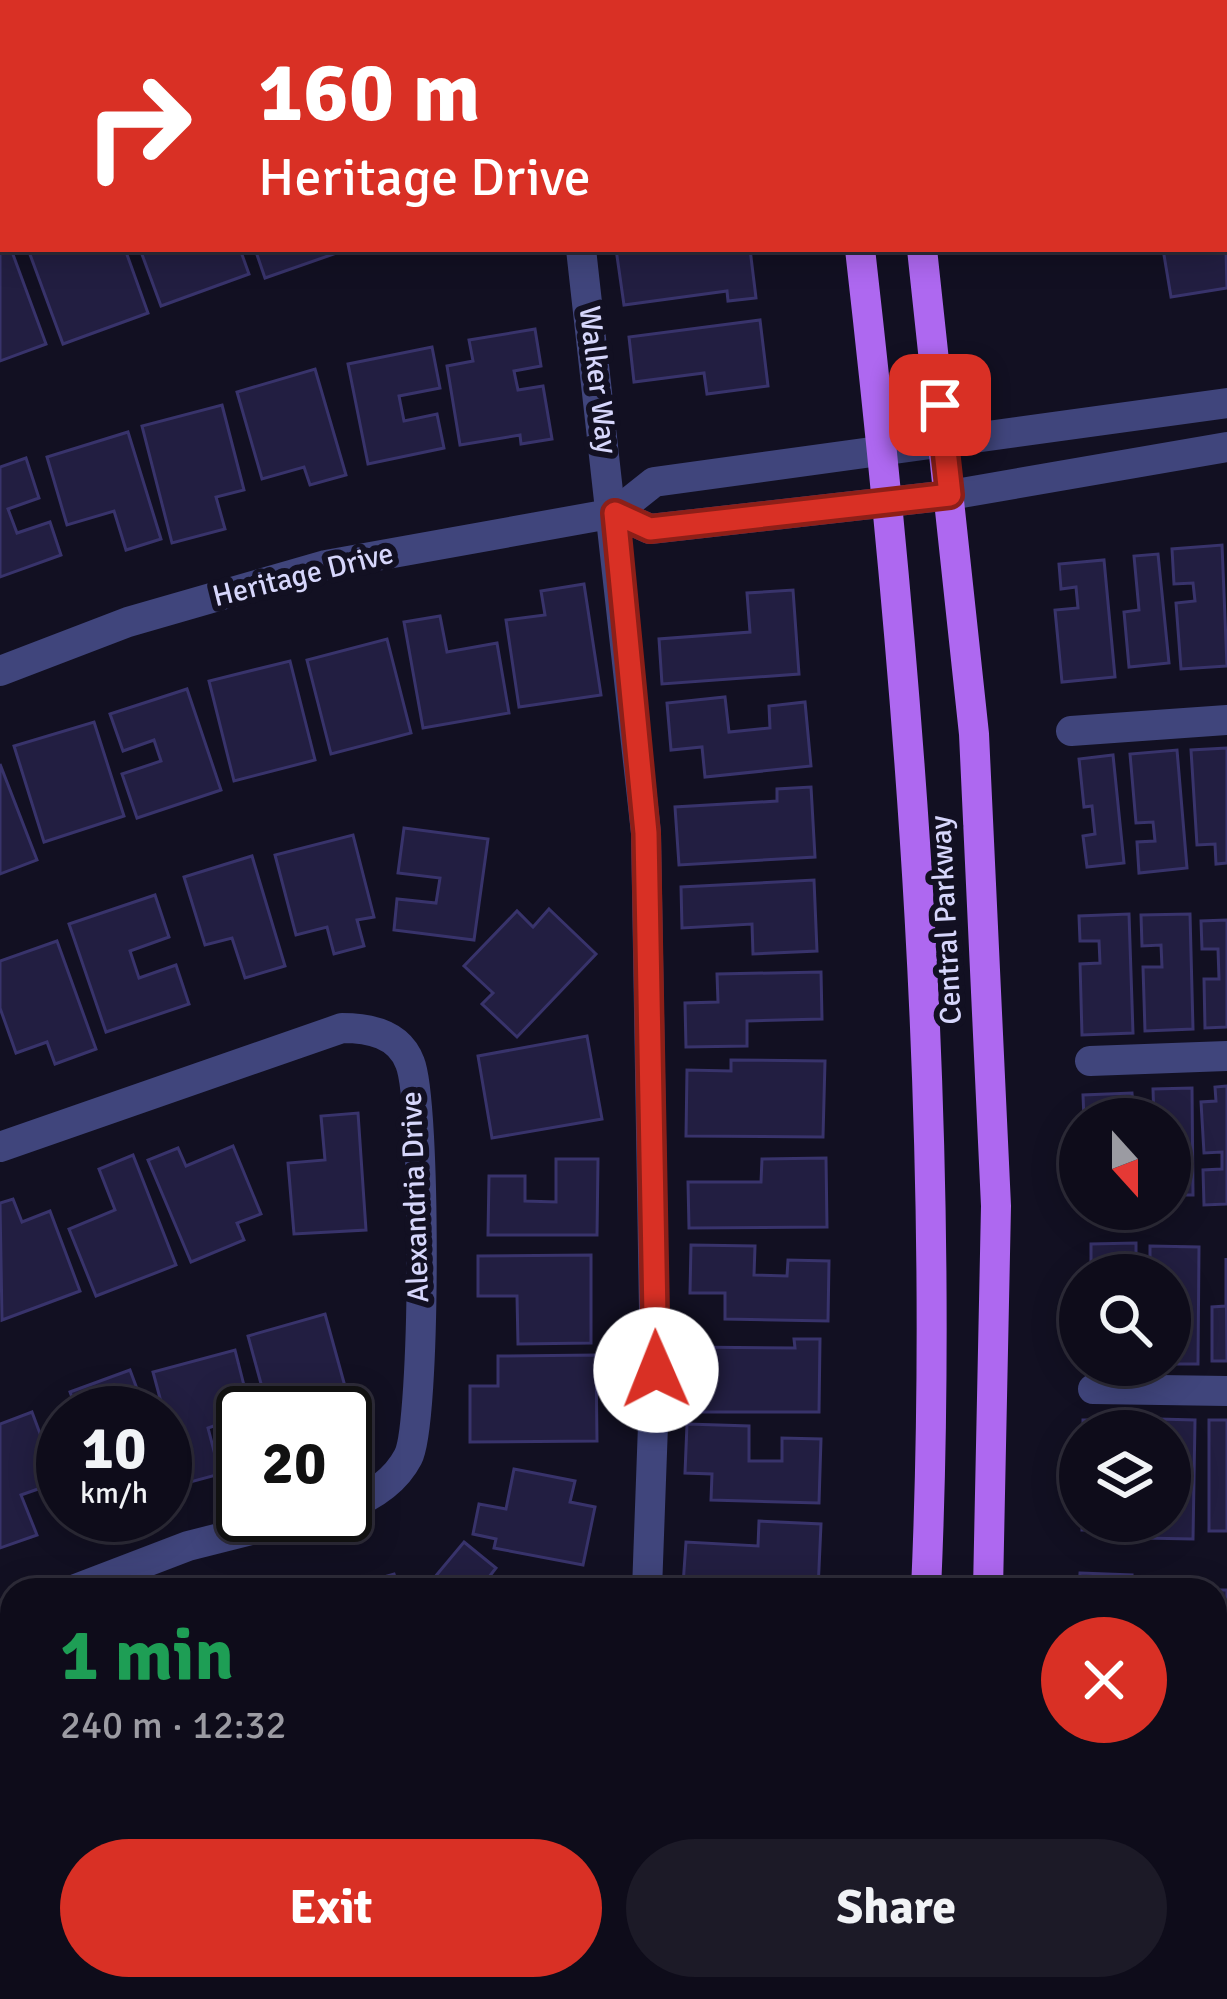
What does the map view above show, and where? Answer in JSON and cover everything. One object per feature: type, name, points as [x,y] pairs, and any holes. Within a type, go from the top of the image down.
[{"type":"main road","name":"Central Parkway","points":[[860,252],[912,739],[934,1207],[926,1578]]},
{"type":"main road","name":"Central Parkway","points":[[922,252],[974,734],[996,1206],[988,1578]]},
{"type":"street","name":"Walker Way","points":[[581,252],[615,513],[646,833],[656,1370],[647,1578]]},
{"type":"street","name":"Heritage Drive","points":[[0,671],[128,622],[326,565],[615,513],[653,482],[945,446],[1227,403]]},
{"type":"street","name":"Heritage Drive","points":[[615,513],[650,529],[950,495],[1227,447]]},
{"type":"street","points":[[1071,731],[1227,720]]},
{"type":"street","name":"Alexandria Drive","points":[[0,1147],[341,1028],[369,1028],[393,1040],[410,1063],[419,1148],[417,1432],[390,1481],[372,1491]]},
{"type":"street","points":[[1090,1060],[1227,1056]]},
{"type":"street","points":[[1094,1389],[1227,1391]]},
{"type":"street","points":[[104,1578],[216,1539]]},
{"type":"building","points":[[12,252],[46,344],[0,361],[0,253]]},
{"type":"building","points":[[29,252],[126,252],[148,313],[63,344]]},
{"type":"building","points":[[141,252],[241,252],[249,274],[161,306]]},
{"type":"building","points":[[256,252],[339,252],[265,278]]},
{"type":"building","points":[[616,252],[750,252],[756,298],[728,301],[727,291],[624,305]]},
{"type":"building","points":[[1164,252],[1226,252],[1227,288],[1171,297]]},
{"type":"building","points":[[760,320],[768,386],[707,394],[704,373],[634,382],[629,337]]},
{"type":"building","points":[[535,329],[541,366],[514,371],[518,390],[543,386],[552,439],[521,444],[520,435],[460,445],[447,366],[473,361],[469,340]]},
{"type":"building","points":[[432,347],[440,388],[399,396],[404,421],[437,414],[444,448],[368,464],[348,364]]},
{"type":"building","points":[[315,369],[346,475],[310,485],[304,467],[262,479],[237,392]]},
{"type":"building","points":[[222,405],[244,490],[216,497],[225,529],[172,543],[142,426]]},
{"type":"building","points":[[128,432],[161,539],[126,550],[114,511],[67,525],[47,457]]},
{"type":"building","points":[[26,458],[39,498],[8,509],[17,533],[50,522],[61,555],[0,577],[0,467]]},
{"type":"building","points":[[1222,545],[1227,666],[1181,669],[1176,603],[1195,601],[1193,583],[1174,584],[1172,549]]},
{"type":"building","points":[[1158,554],[1169,663],[1129,667],[1124,612],[1139,610],[1134,556]]},
{"type":"building","points":[[1104,560],[1115,677],[1062,682],[1055,610],[1078,608],[1076,587],[1061,589],[1059,564]]},
{"type":"building","points":[[584,584],[601,695],[519,707],[506,620],[545,615],[541,591]]},
{"type":"building","points":[[793,590],[799,674],[662,684],[659,639],[750,632],[747,593]]},
{"type":"building","points":[[440,616],[447,652],[497,643],[509,713],[423,728],[404,622]]},
{"type":"building","points":[[387,639],[411,733],[331,754],[307,660]]},
{"type":"building","points":[[290,661],[315,760],[234,781],[209,681]]},
{"type":"building","points":[[187,689],[221,790],[137,818],[122,774],[161,761],[154,740],[123,751],[110,714]]},
{"type":"building","points":[[725,697],[729,732],[770,728],[769,706],[805,702],[811,766],[705,777],[702,747],[671,750],[667,703]]},
{"type":"building","points":[[94,722],[124,816],[44,842],[14,746]]},
{"type":"building","points":[[1227,748],[1227,863],[1216,864],[1215,844],[1197,845],[1191,750]]},
{"type":"building","points":[[1177,750],[1187,868],[1139,873],[1137,842],[1155,841],[1153,822],[1136,823],[1130,754]]},
{"type":"building","points":[[1113,755],[1124,863],[1087,867],[1083,836],[1095,834],[1092,806],[1084,807],[1079,759]]},
{"type":"building","points":[[0,764],[37,860],[0,874]]},
{"type":"building","points":[[811,787],[815,857],[679,865],[675,807],[777,801],[777,789]]},
{"type":"building","points":[[404,828],[488,839],[474,940],[394,930],[397,899],[436,903],[440,878],[398,873]]},
{"type":"building","points":[[353,835],[374,917],[357,920],[364,946],[334,954],[327,927],[296,935],[275,855]]},
{"type":"building","points":[[252,856],[285,966],[245,978],[232,938],[205,945],[184,877]]},
{"type":"building","points":[[814,880],[817,951],[753,954],[752,924],[682,928],[681,887]]},
{"type":"building","points":[[155,895],[169,937],[130,951],[139,978],[176,965],[189,1004],[106,1032],[69,924]]},
{"type":"building","points":[[549,909],[596,954],[517,1037],[482,1004],[493,993],[464,966],[517,911],[533,927]]},
{"type":"building","points":[[1129,914],[1133,1033],[1082,1035],[1080,964],[1100,963],[1099,941],[1080,941],[1079,916]]},
{"type":"building","points":[[1190,914],[1193,1029],[1145,1031],[1143,967],[1162,967],[1161,945],[1142,946],[1141,915]]},
{"type":"building","points":[[1227,920],[1227,1027],[1205,1028],[1204,979],[1219,979],[1218,949],[1202,949],[1201,921]]},
{"type":"building","points":[[57,941],[96,1049],[55,1064],[47,1042],[16,1053],[0,1008],[0,961]]},
{"type":"building","points":[[821,972],[822,1019],[747,1021],[747,1046],[686,1047],[685,1003],[718,1002],[717,974]]},
{"type":"building","points":[[587,1036],[602,1119],[492,1138],[478,1056]]},
{"type":"building","points":[[731,1060],[825,1061],[823,1137],[686,1136],[687,1070],[731,1071]]},
{"type":"building","points":[[1227,1086],[1227,1204],[1204,1205],[1203,1170],[1222,1169],[1222,1152],[1204,1153],[1201,1102],[1216,1101],[1215,1087]]},
{"type":"building","points":[[1192,1088],[1193,1195],[1191,1098],[1153,1098],[1153,1089]]},
{"type":"building","points":[[1132,1093],[1132,1098],[1083,1098]]},
{"type":"building","points":[[358,1113],[366,1230],[294,1234],[288,1163],[325,1160],[321,1116]]},
{"type":"building","points":[[233,1146],[261,1214],[237,1223],[244,1240],[191,1262],[148,1160],[178,1148],[186,1166]]},
{"type":"building","points":[[133,1155],[176,1265],[96,1296],[69,1229],[115,1210],[99,1169]]},
{"type":"building","points":[[826,1158],[827,1227],[689,1228],[688,1182],[761,1182],[762,1159]]},
{"type":"building","points":[[556,1159],[598,1159],[597,1235],[488,1235],[489,1176],[525,1176],[525,1201],[556,1202]]},
{"type":"building","points":[[13,1199],[22,1222],[50,1211],[80,1291],[2,1320],[0,1203]]},
{"type":"building","points":[[1136,1243],[1136,1254],[1091,1254],[1091,1244]]},
{"type":"building","points":[[691,1245],[755,1246],[754,1275],[787,1276],[788,1260],[829,1261],[828,1321],[725,1319],[725,1293],[690,1293]]},
{"type":"building","points":[[1150,1246],[1199,1247],[1198,1364],[1191,1364],[1191,1254],[1150,1254]]},
{"type":"building","points":[[591,1255],[591,1343],[518,1344],[517,1296],[478,1296],[478,1256]]},
{"type":"building","points":[[1226,1258],[1227,1361],[1212,1361],[1212,1307],[1226,1306]]},
{"type":"building","points":[[325,1314],[345,1386],[262,1386],[248,1336]]},
{"type":"building","points":[[794,1339],[820,1339],[819,1412],[685,1412],[685,1347],[795,1348]]},
{"type":"building","points":[[235,1350],[244,1386],[216,1386],[216,1425],[208,1428],[216,1475],[192,1482],[192,1386],[157,1386],[153,1372]]},
{"type":"building","points":[[596,1355],[597,1441],[470,1442],[470,1386],[498,1386],[498,1356]]},
{"type":"building","points":[[130,1370],[136,1386],[86,1386]]},
{"type":"building","points":[[32,1412],[36,1423],[36,1490],[21,1495],[36,1535],[0,1548],[0,1424]]},
{"type":"building","points":[[1191,1420],[1195,1420],[1191,1539]]},
{"type":"building","points":[[1209,1420],[1227,1420],[1227,1531],[1209,1531]]},
{"type":"building","points":[[687,1424],[749,1426],[749,1461],[782,1461],[782,1438],[821,1439],[819,1503],[711,1500],[712,1474],[685,1473]]},
{"type":"building","points":[[514,1469],[575,1481],[570,1502],[595,1507],[583,1565],[494,1548],[496,1539],[473,1534],[479,1504],[506,1509]]},
{"type":"building","points":[[759,1521],[821,1524],[819,1578],[683,1578],[686,1542],[758,1546]]},
{"type":"building","points":[[464,1542],[496,1568],[488,1578],[434,1578]]},
{"type":"building","points":[[1080,1573],[1132,1575],[1132,1578],[1080,1578]]},
{"type":"route","points":[[656,1370],[646,833],[615,513],[650,529],[950,495],[940,405]]}]
